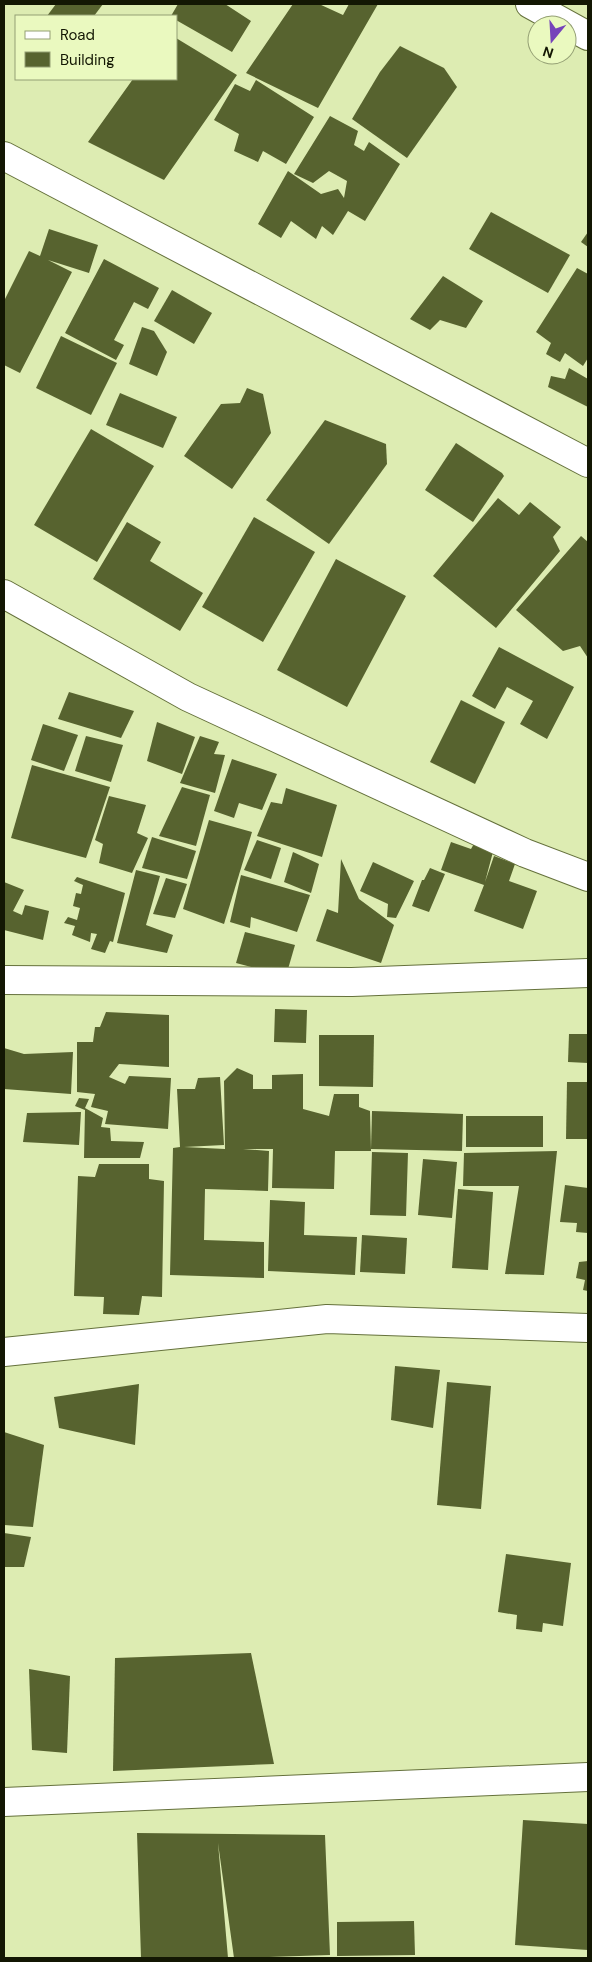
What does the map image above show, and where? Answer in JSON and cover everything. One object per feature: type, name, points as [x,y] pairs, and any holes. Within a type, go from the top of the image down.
[{"type":"street","points":[[530,4],[588,36]]},
{"type":"street","points":[[4,156],[588,462]]},
{"type":"street","points":[[4,594],[188,697],[525,853],[588,877]]},
{"type":"street","points":[[4,980],[352,982],[588,973]]},
{"type":"street","points":[[4,1352],[327,1319],[588,1328]]},
{"type":"street","points":[[4,1802],[588,1777]]},
{"type":"building","points":[[56,4],[103,4],[95,15],[48,15]]},
{"type":"building","points":[[178,4],[225,4],[251,21],[232,52],[178,21],[178,15],[172,15]]},
{"type":"building","points":[[293,4],[319,4],[343,15],[349,4],[378,4],[318,108],[246,73]]},
{"type":"building","points":[[178,39],[237,75],[164,180],[88,142],[132,80],[178,80]]},
{"type":"building","points":[[400,46],[444,68],[457,87],[407,158],[352,119],[380,72]]},
{"type":"building","points":[[256,80],[314,117],[286,164],[263,151],[258,162],[234,151],[239,134],[214,120],[235,84],[250,91]]},
{"type":"building","points":[[330,116],[358,131],[354,145],[364,151],[369,142],[400,164],[365,221],[348,211],[333,235],[322,226],[316,239],[291,221],[281,238],[258,224],[288,171],[321,194],[338,189],[344,198],[347,181],[329,171],[313,183],[294,174]]},
{"type":"building","points":[[491,212],[570,255],[548,293],[469,249]]},
{"type":"building","points":[[49,229],[98,245],[89,273],[48,260],[72,272],[20,373],[4,365],[4,301],[29,251],[40,256]]},
{"type":"building","points":[[588,232],[588,247],[581,242]]},
{"type":"building","points":[[104,259],[159,288],[148,309],[134,302],[114,340],[124,345],[116,360],[65,333]]},
{"type":"building","points":[[577,268],[588,274],[588,358],[583,366],[565,353],[560,362],[546,354],[551,343],[536,332]]},
{"type":"building","points":[[443,276],[483,301],[466,328],[440,320],[430,330],[410,319]]},
{"type":"building","points":[[172,290],[212,313],[194,344],[154,321]]},
{"type":"building","points":[[142,327],[154,331],[167,352],[157,376],[129,364]]},
{"type":"building","points":[[61,336],[117,363],[91,415],[36,388]]},
{"type":"building","points":[[569,368],[588,379],[588,407],[548,387],[551,376],[565,379]]},
{"type":"building","points":[[247,388],[263,394],[271,433],[232,489],[184,456],[221,404],[240,403]]},
{"type":"building","points":[[120,393],[177,417],[163,448],[106,425]]},
{"type":"building","points":[[325,420],[386,444],[387,464],[329,544],[266,500]]},
{"type":"building","points":[[91,429],[154,466],[97,562],[34,525]]},
{"type":"building","points":[[456,443],[504,476],[473,522],[425,490]]},
{"type":"building","points":[[498,498],[519,515],[530,502],[561,527],[553,537],[560,551],[496,628],[433,576]]},
{"type":"building","points":[[254,517],[315,552],[263,642],[202,607]]},
{"type":"building","points":[[127,522],[161,542],[150,561],[203,593],[180,631],[93,579]]},
{"type":"building","points":[[581,536],[588,542],[588,658],[580,646],[563,651],[516,610]]},
{"type":"building","points":[[336,559],[406,596],[347,707],[277,670]]},
{"type":"building","points":[[499,647],[574,687],[547,739],[520,724],[533,701],[507,687],[495,709],[472,696]]},
{"type":"building","points":[[69,692],[134,711],[121,738],[58,719]]},
{"type":"building","points":[[461,700],[505,722],[475,784],[430,762]]},
{"type":"building","points":[[157,722],[195,737],[182,774],[147,761]]},
{"type":"building","points":[[43,724],[78,735],[64,771],[31,760]]},
{"type":"building","points":[[86,736],[123,745],[111,782],[75,771]]},
{"type":"building","points":[[200,736],[219,742],[214,754],[225,755],[215,793],[180,783]]},
{"type":"building","points":[[232,759],[277,774],[262,810],[239,803],[234,818],[214,811]]},
{"type":"building","points":[[32,765],[110,787],[86,858],[11,838]]},
{"type":"building","points":[[182,787],[210,795],[196,846],[159,836]]},
{"type":"building","points":[[286,788],[337,805],[322,857],[257,836],[271,802],[282,804]]},
{"type":"building","points":[[109,796],[146,805],[137,833],[148,838],[132,873],[99,863],[103,844],[95,840]]},
{"type":"building","points":[[209,820],[252,832],[224,924],[183,909]]},
{"type":"building","points":[[152,837],[196,851],[187,879],[142,868]]},
{"type":"building","points":[[257,840],[281,848],[271,879],[244,870]]},
{"type":"building","points":[[451,842],[471,849],[475,842],[494,848],[485,882],[494,856],[515,864],[509,881],[537,891],[523,929],[474,911],[484,885],[441,870]]},
{"type":"building","points":[[293,852],[319,864],[311,893],[284,882]]},
{"type":"building","points":[[341,859],[359,899],[394,925],[381,963],[316,941],[327,909],[338,913]]},
{"type":"building","points":[[373,862],[414,881],[396,918],[387,917],[388,904],[360,891]]},
{"type":"building","points":[[430,868],[445,874],[429,912],[412,906],[422,880],[424,880]]},
{"type":"building","points":[[136,870],[160,876],[146,925],[173,935],[167,953],[117,943]]},
{"type":"building","points":[[241,875],[310,895],[297,932],[251,917],[250,928],[230,922]]},
{"type":"building","points":[[77,877],[125,893],[113,942],[110,941],[105,953],[91,949],[97,934],[91,933],[90,942],[72,935],[75,926],[64,923],[68,917],[77,920],[80,908],[73,906],[76,893],[81,894],[83,885],[74,881]]},
{"type":"building","points":[[166,878],[187,884],[175,918],[153,914]]},
{"type":"building","points":[[4,882],[24,890],[13,911],[22,915],[25,905],[49,911],[43,940],[4,930]]},
{"type":"building","points":[[245,932],[295,945],[286,976],[236,963]]},
{"type":"building","points":[[275,1009],[307,1010],[306,1043],[274,1042]]},
{"type":"building","points":[[106,1012],[169,1015],[169,1067],[119,1064],[109,1077],[125,1084],[129,1076],[171,1078],[168,1129],[105,1124],[108,1111],[91,1107],[95,1094],[77,1092],[77,1042],[93,1042],[95,1027],[100,1027]]},
{"type":"building","points":[[569,1034],[588,1034],[588,1063],[568,1062]]},
{"type":"building","points":[[319,1035],[374,1035],[373,1087],[319,1086]]},
{"type":"building","points":[[4,1048],[24,1054],[73,1052],[71,1094],[4,1089]]},
{"type":"building","points":[[237,1068],[253,1075],[253,1089],[272,1089],[272,1075],[303,1074],[303,1109],[329,1116],[334,1094],[359,1094],[359,1107],[370,1111],[371,1151],[335,1151],[334,1189],[272,1188],[273,1149],[243,1149],[269,1151],[268,1191],[205,1189],[204,1240],[264,1242],[264,1278],[170,1275],[173,1148],[180,1147],[177,1089],[195,1089],[198,1078],[220,1077],[224,1145],[184,1147],[225,1149],[224,1081]]},
{"type":"building","points":[[567,1082],[588,1082],[588,1139],[566,1139]]},
{"type":"building","points":[[79,1098],[89,1099],[85,1108],[103,1118],[101,1127],[110,1128],[111,1141],[144,1142],[140,1158],[84,1158],[85,1110],[75,1106]]},
{"type":"building","points":[[372,1111],[463,1114],[462,1151],[371,1149]]},
{"type":"building","points":[[81,1112],[79,1145],[23,1142],[27,1113]]},
{"type":"building","points":[[466,1116],[543,1116],[543,1147],[466,1147]]},
{"type":"building","points":[[557,1151],[544,1275],[505,1274],[519,1186],[463,1186],[464,1153]]},
{"type":"building","points":[[372,1152],[408,1153],[406,1216],[370,1215]]},
{"type":"building","points":[[423,1159],[457,1162],[452,1218],[418,1215]]},
{"type":"building","points":[[99,1164],[149,1164],[149,1179],[164,1181],[162,1297],[142,1296],[139,1315],[103,1314],[104,1297],[74,1296],[78,1176],[95,1177]]},
{"type":"building","points":[[565,1185],[588,1188],[588,1233],[576,1232],[577,1223],[560,1222]]},
{"type":"building","points":[[458,1189],[493,1192],[488,1270],[452,1268]]},
{"type":"building","points":[[270,1200],[305,1202],[304,1235],[357,1237],[355,1275],[268,1271]]},
{"type":"building","points":[[362,1235],[407,1238],[405,1274],[360,1272]]},
{"type":"building","points":[[588,1261],[588,1291],[583,1290],[585,1280],[576,1278],[579,1262]]},
{"type":"building","points":[[395,1366],[440,1370],[433,1428],[391,1420]]},
{"type":"building","points":[[447,1382],[491,1386],[481,1509],[437,1505]]},
{"type":"building","points":[[139,1384],[135,1445],[59,1428],[54,1397]]},
{"type":"building","points":[[4,1432],[44,1445],[33,1527],[4,1525]]},
{"type":"building","points":[[4,1533],[31,1537],[24,1567],[4,1567]]},
{"type":"building","points":[[506,1554],[571,1563],[563,1626],[543,1623],[542,1632],[516,1629],[517,1615],[498,1612]]},
{"type":"building","points":[[251,1653],[274,1764],[113,1771],[115,1658]]},
{"type":"building","points":[[29,1669],[70,1676],[67,1753],[32,1750]]},
{"type":"building","points":[[523,1820],[588,1824],[588,1950],[515,1945]]},
{"type":"building","points":[[137,1833],[325,1835],[330,1955],[234,1958],[218,1843],[228,1958],[141,1958]]},
{"type":"building","points":[[414,1921],[415,1955],[337,1956],[337,1922]]}]
